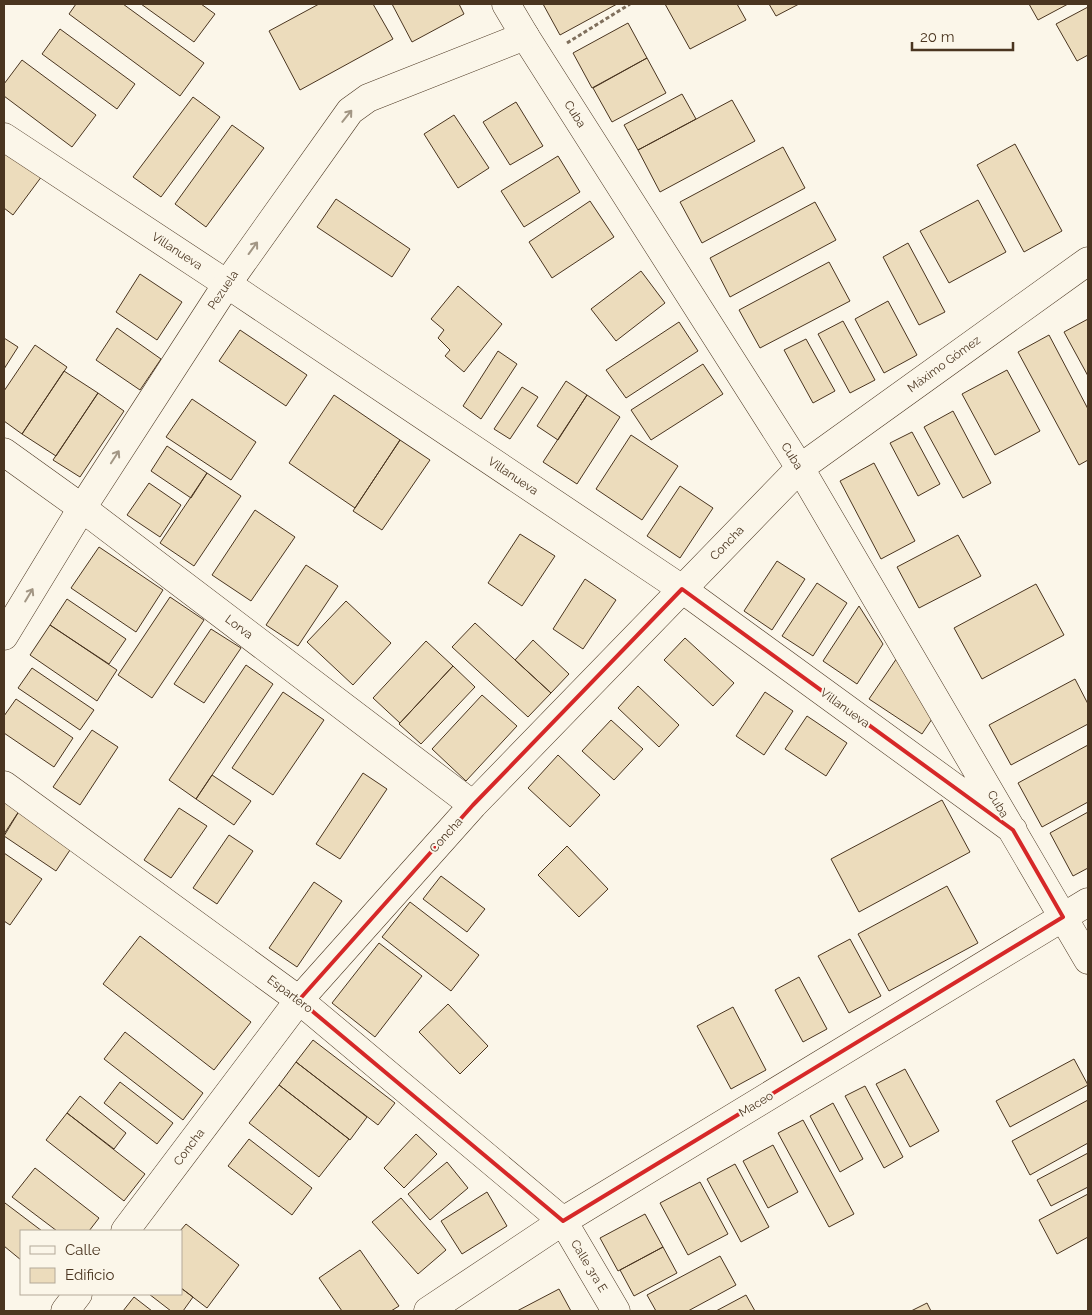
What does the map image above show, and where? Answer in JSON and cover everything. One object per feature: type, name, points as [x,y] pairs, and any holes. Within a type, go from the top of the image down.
[{"type":"street","name":"Cuba","points":[[506,4],[800,468],[1088,960]]},
{"type":"street","name":"Pezuela","points":[[4,636],[82,508],[227,284],[350,111],[368,98],[525,36]]},
{"type":"street","name":"Villanueva","points":[[4,138],[227,284],[682,589],[1013,830]]},
{"type":"street","name":"Máximo Gómez","points":[[800,468],[1088,261]]},
{"type":"street","name":"Lorva","points":[[4,452],[82,508],[473,805]]},
{"type":"street","name":"Concha","points":[[126,1230],[299,1000],[473,805],[800,468]]},
{"type":"street","name":"Espartero","points":[[4,785],[299,1000],[563,1221]]},
{"type":"street","name":"Maceo","points":[[428,1311],[563,1221],[1088,902]]},
{"type":"street","name":"Calle 3ra E","points":[[563,1221],[616,1311]]},
{"type":"street","points":[[65,1311],[77,1295]]},
{"type":"path","points":[[540,60],[630,4]]},
{"type":"highlighted area","points":[[682,589],[1013,830],[1063,917],[563,1221],[299,1000],[473,805]]},
{"type":"building","points":[[76,4],[123,4],[204,63],[180,96],[69,14]]},
{"type":"building","points":[[141,4],[201,4],[215,14],[194,42]]},
{"type":"building","points":[[319,4],[373,4],[393,39],[300,90],[269,31]]},
{"type":"building","points":[[392,4],[459,4],[464,14],[412,42]]},
{"type":"building","points":[[543,4],[617,4],[560,35]]},
{"type":"building","points":[[665,4],[737,4],[746,20],[690,49]]},
{"type":"building","points":[[769,4],[799,4],[776,16]]},
{"type":"building","points":[[1029,4],[1068,4],[1038,20]]},
{"type":"building","points":[[1088,7],[1088,55],[1077,61],[1056,24]]},
{"type":"building","points":[[628,23],[647,58],[592,88],[573,53]]},
{"type":"building","points":[[60,29],[135,84],[117,109],[42,54]]},
{"type":"building","points":[[647,58],[666,93],[612,122],[593,88]]},
{"type":"building","points":[[22,60],[96,115],[72,147],[4,96],[4,84]]},
{"type":"building","points":[[682,94],[696,119],[638,150],[624,125]]},
{"type":"building","points":[[193,97],[220,117],[161,197],[133,177]]},
{"type":"building","points":[[732,100],[755,141],[660,192],[638,150]]},
{"type":"building","points":[[516,102],[543,146],[510,165],[483,122]]},
{"type":"building","points":[[454,115],[489,168],[458,188],[424,134]]},
{"type":"building","points":[[232,125],[264,148],[206,227],[175,204]]},
{"type":"building","points":[[1015,144],[1062,231],[1024,252],[977,165]]},
{"type":"building","points":[[783,147],[805,188],[702,243],[680,202]]},
{"type":"building","points":[[4,148],[42,176],[13,215],[4,208]]},
{"type":"building","points":[[558,156],[580,192],[524,227],[501,191]]},
{"type":"building","points":[[336,199],[410,249],[392,277],[317,227]]},
{"type":"building","points":[[978,200],[1006,252],[949,283],[920,231]]},
{"type":"building","points":[[590,201],[614,237],[552,278],[529,242]]},
{"type":"building","points":[[815,202],[836,240],[730,297],[710,258]]},
{"type":"building","points":[[908,243],[945,312],[919,325],[883,257]]},
{"type":"building","points":[[829,262],[850,301],[760,348],[739,310]]},
{"type":"building","points":[[641,271],[665,303],[616,341],[591,309]]},
{"type":"building","points":[[140,274],[182,302],[157,340],[116,312]]},
{"type":"building","points":[[458,286],[502,324],[464,372],[445,356],[450,350],[438,338],[444,330],[431,319]]},
{"type":"building","points":[[888,301],[917,355],[884,373],[855,319]]},
{"type":"building","points":[[1088,319],[1088,376],[1064,332]]},
{"type":"building","points":[[843,321],[875,380],[850,393],[818,334]]},
{"type":"building","points":[[679,322],[698,351],[626,398],[606,370]]},
{"type":"building","points":[[117,328],[161,359],[140,390],[96,360]]},
{"type":"building","points":[[240,330],[307,375],[286,406],[219,361]]},
{"type":"building","points":[[1049,335],[1088,409],[1088,460],[1079,465],[1018,352]]},
{"type":"building","points":[[4,338],[18,347],[4,369]]},
{"type":"building","points":[[806,339],[835,391],[813,403],[784,350]]},
{"type":"building","points":[[35,345],[67,367],[22,434],[4,421],[4,391]]},
{"type":"building","points":[[498,351],[517,364],[481,419],[463,406]]},
{"type":"building","points":[[703,364],[723,394],[651,440],[631,410]]},
{"type":"building","points":[[1007,370],[1040,431],[995,455],[962,394]]},
{"type":"building","points":[[64,371],[98,393],[56,456],[22,434]]},
{"type":"building","points":[[566,381],[587,395],[558,440],[537,426]]},
{"type":"building","points":[[522,387],[538,397],[510,439],[494,429]]},
{"type":"building","points":[[98,393],[124,411],[80,477],[53,460]]},
{"type":"building","points":[[334,395],[400,440],[355,508],[289,463]]},
{"type":"building","points":[[587,395],[620,417],[577,484],[543,462]]},
{"type":"building","points":[[192,399],[256,442],[231,480],[166,437]]},
{"type":"building","points":[[953,411],[991,483],[963,498],[924,427]]},
{"type":"building","points":[[912,432],[940,484],[918,496],[890,443]]},
{"type":"building","points":[[631,435],[678,466],[642,520],[596,489]]},
{"type":"building","points":[[400,440],[430,460],[382,530],[353,511]]},
{"type":"building","points":[[167,446],[207,473],[191,498],[151,471]]},
{"type":"building","points":[[874,463],[915,541],[881,559],[840,481]]},
{"type":"building","points":[[207,473],[241,496],[194,566],[160,543]]},
{"type":"building","points":[[149,483],[181,505],[160,537],[127,515]]},
{"type":"building","points":[[680,486],[713,508],[680,558],[647,536]]},
{"type":"building","points":[[255,510],[295,537],[251,601],[212,575]]},
{"type":"building","points":[[520,534],[555,556],[522,606],[488,583]]},
{"type":"building","points":[[958,535],[981,576],[919,608],[897,567]]},
{"type":"building","points":[[99,547],[163,590],[136,632],[71,588]]},
{"type":"building","points":[[777,561],[805,579],[772,630],[744,611]]},
{"type":"building","points":[[306,565],[338,586],[298,646],[266,625]]},
{"type":"building","points":[[585,579],[616,600],[583,649],[553,629]]},
{"type":"building","points":[[817,583],[847,603],[813,656],[782,636]]},
{"type":"building","points":[[1036,584],[1064,635],[982,679],[954,628]]},
{"type":"building","points":[[170,597],[204,620],[152,698],[118,675]]},
{"type":"building","points":[[67,599],[126,639],[109,664],[50,625]]},
{"type":"building","points":[[346,601],[391,643],[353,685],[307,642]]},
{"type":"building","points":[[859,606],[883,644],[857,684],[823,661]]},
{"type":"building","points":[[475,623],[551,693],[528,717],[452,647]]},
{"type":"building","points":[[50,625],[117,670],[97,701],[30,655]]},
{"type":"building","points":[[211,629],[241,648],[204,703],[174,684]]},
{"type":"building","points":[[685,638],[734,683],[713,706],[664,660]]},
{"type":"building","points":[[533,640],[569,674],[551,693],[515,660]]},
{"type":"building","points":[[426,641],[453,666],[400,723],[373,698]]},
{"type":"building","points":[[899,655],[932,719],[922,734],[869,699]]},
{"type":"building","points":[[246,665],[273,684],[196,799],[169,780]]},
{"type":"building","points":[[453,666],[475,687],[421,744],[399,724]]},
{"type":"building","points":[[32,668],[94,710],[80,730],[18,688]]},
{"type":"building","points":[[1075,679],[1088,704],[1088,724],[1011,765],[989,725]]},
{"type":"building","points":[[638,686],[679,725],[659,747],[618,708]]},
{"type":"building","points":[[283,692],[324,720],[273,795],[232,768]]},
{"type":"building","points":[[765,692],[793,711],[764,755],[736,736]]},
{"type":"building","points":[[482,695],[517,726],[466,781],[432,749]]},
{"type":"building","points":[[16,699],[73,738],[54,767],[4,733],[4,716]]},
{"type":"building","points":[[807,716],[847,743],[826,776],[785,749]]},
{"type":"building","points":[[611,720],[643,749],[614,780],[582,751]]},
{"type":"building","points":[[92,730],[118,747],[80,805],[53,787]]},
{"type":"building","points":[[1088,745],[1088,802],[1042,827],[1018,783]]},
{"type":"building","points":[[558,755],[600,795],[570,827],[528,788]]},
{"type":"building","points":[[363,773],[387,789],[340,859],[316,844]]},
{"type":"building","points":[[212,775],[251,801],[234,825],[196,799]]},
{"type":"building","points":[[4,796],[21,808],[4,834]]},
{"type":"building","points":[[942,800],[970,852],[859,912],[831,859]]},
{"type":"building","points":[[21,808],[74,844],[56,871],[4,836]]},
{"type":"building","points":[[179,808],[207,826],[171,878],[144,860]]},
{"type":"building","points":[[1088,812],[1088,868],[1073,876],[1050,833]]},
{"type":"building","points":[[229,835],[253,851],[217,904],[193,888]]},
{"type":"building","points":[[567,846],[608,889],[579,917],[538,875]]},
{"type":"building","points":[[4,853],[42,879],[10,925],[4,921]]},
{"type":"building","points":[[441,876],[485,909],[467,932],[423,899]]},
{"type":"building","points":[[314,882],[342,901],[297,967],[269,948]]},
{"type":"building","points":[[947,886],[978,943],[889,991],[858,934]]},
{"type":"building","points":[[410,902],[479,955],[451,991],[382,937]]},
{"type":"building","points":[[140,936],[251,1022],[214,1070],[103,984]]},
{"type":"building","points":[[850,939],[881,996],[849,1013],[818,956]]},
{"type":"building","points":[[379,943],[422,976],[375,1037],[332,1003]]},
{"type":"building","points":[[799,977],[827,1029],[803,1042],[775,990]]},
{"type":"building","points":[[448,1004],[488,1046],[460,1074],[419,1032]]},
{"type":"building","points":[[733,1007],[766,1070],[731,1089],[697,1026]]},
{"type":"building","points":[[125,1032],[203,1093],[183,1120],[104,1059]]},
{"type":"building","points":[[313,1040],[395,1103],[378,1125],[296,1062]]},
{"type":"building","points":[[1074,1059],[1088,1085],[1010,1127],[996,1101]]},
{"type":"building","points":[[296,1062],[367,1117],[350,1140],[279,1085]]},
{"type":"building","points":[[905,1069],[939,1131],[910,1147],[876,1084]]},
{"type":"building","points":[[120,1082],[173,1123],[157,1144],[104,1103]]},
{"type":"building","points":[[279,1085],[349,1139],[319,1177],[249,1123]]},
{"type":"building","points":[[865,1086],[903,1157],[884,1168],[845,1096]]},
{"type":"building","points":[[80,1096],[126,1133],[114,1149],[67,1113]]},
{"type":"building","points":[[1088,1100],[1088,1143],[1030,1175],[1012,1141]]},
{"type":"building","points":[[833,1103],[863,1159],[840,1172],[810,1116]]},
{"type":"building","points":[[67,1113],[145,1174],[124,1201],[46,1140]]},
{"type":"building","points":[[803,1120],[854,1214],[829,1227],[778,1133]]},
{"type":"building","points":[[416,1134],[437,1154],[404,1188],[384,1168]]},
{"type":"building","points":[[249,1139],[312,1188],[292,1215],[228,1166]]},
{"type":"building","points":[[773,1145],[798,1192],[768,1208],[743,1161]]},
{"type":"building","points":[[1088,1153],[1088,1187],[1051,1206],[1037,1180]]},
{"type":"building","points":[[447,1162],[468,1188],[430,1220],[408,1194]]},
{"type":"building","points":[[735,1164],[769,1227],[741,1242],[707,1179]]},
{"type":"building","points":[[35,1168],[99,1218],[90,1230],[56,1230],[12,1197]]},
{"type":"building","points":[[700,1182],[728,1234],[688,1255],[660,1203]]},
{"type":"building","points":[[487,1192],[507,1226],[462,1254],[441,1221]]},
{"type":"building","points":[[1088,1194],[1088,1237],[1057,1254],[1039,1220]]},
{"type":"building","points":[[401,1198],[446,1250],[418,1274],[372,1222]]},
{"type":"building","points":[[5,1203],[41,1230],[20,1230],[20,1259],[4,1246]]},
{"type":"building","points":[[645,1214],[663,1247],[618,1271],[600,1238]]},
{"type":"building","points":[[186,1224],[239,1265],[207,1308],[182,1289],[181,1230]]},
{"type":"building","points":[[663,1247],[677,1273],[634,1296],[620,1270]]},
{"type":"building","points":[[360,1250],[399,1306],[391,1311],[342,1311],[319,1278]]},
{"type":"building","points":[[720,1256],[736,1285],[688,1311],[656,1311],[647,1295]]},
{"type":"building","points":[[182,1289],[193,1297],[183,1311],[171,1311],[150,1295],[182,1295]]},
{"type":"building","points":[[559,1289],[571,1311],[517,1311]]},
{"type":"building","points":[[746,1295],[755,1311],[716,1311]]},
{"type":"building","points":[[134,1297],[152,1311],[123,1311]]},
{"type":"building","points":[[927,1303],[931,1311],[911,1311]]}]
